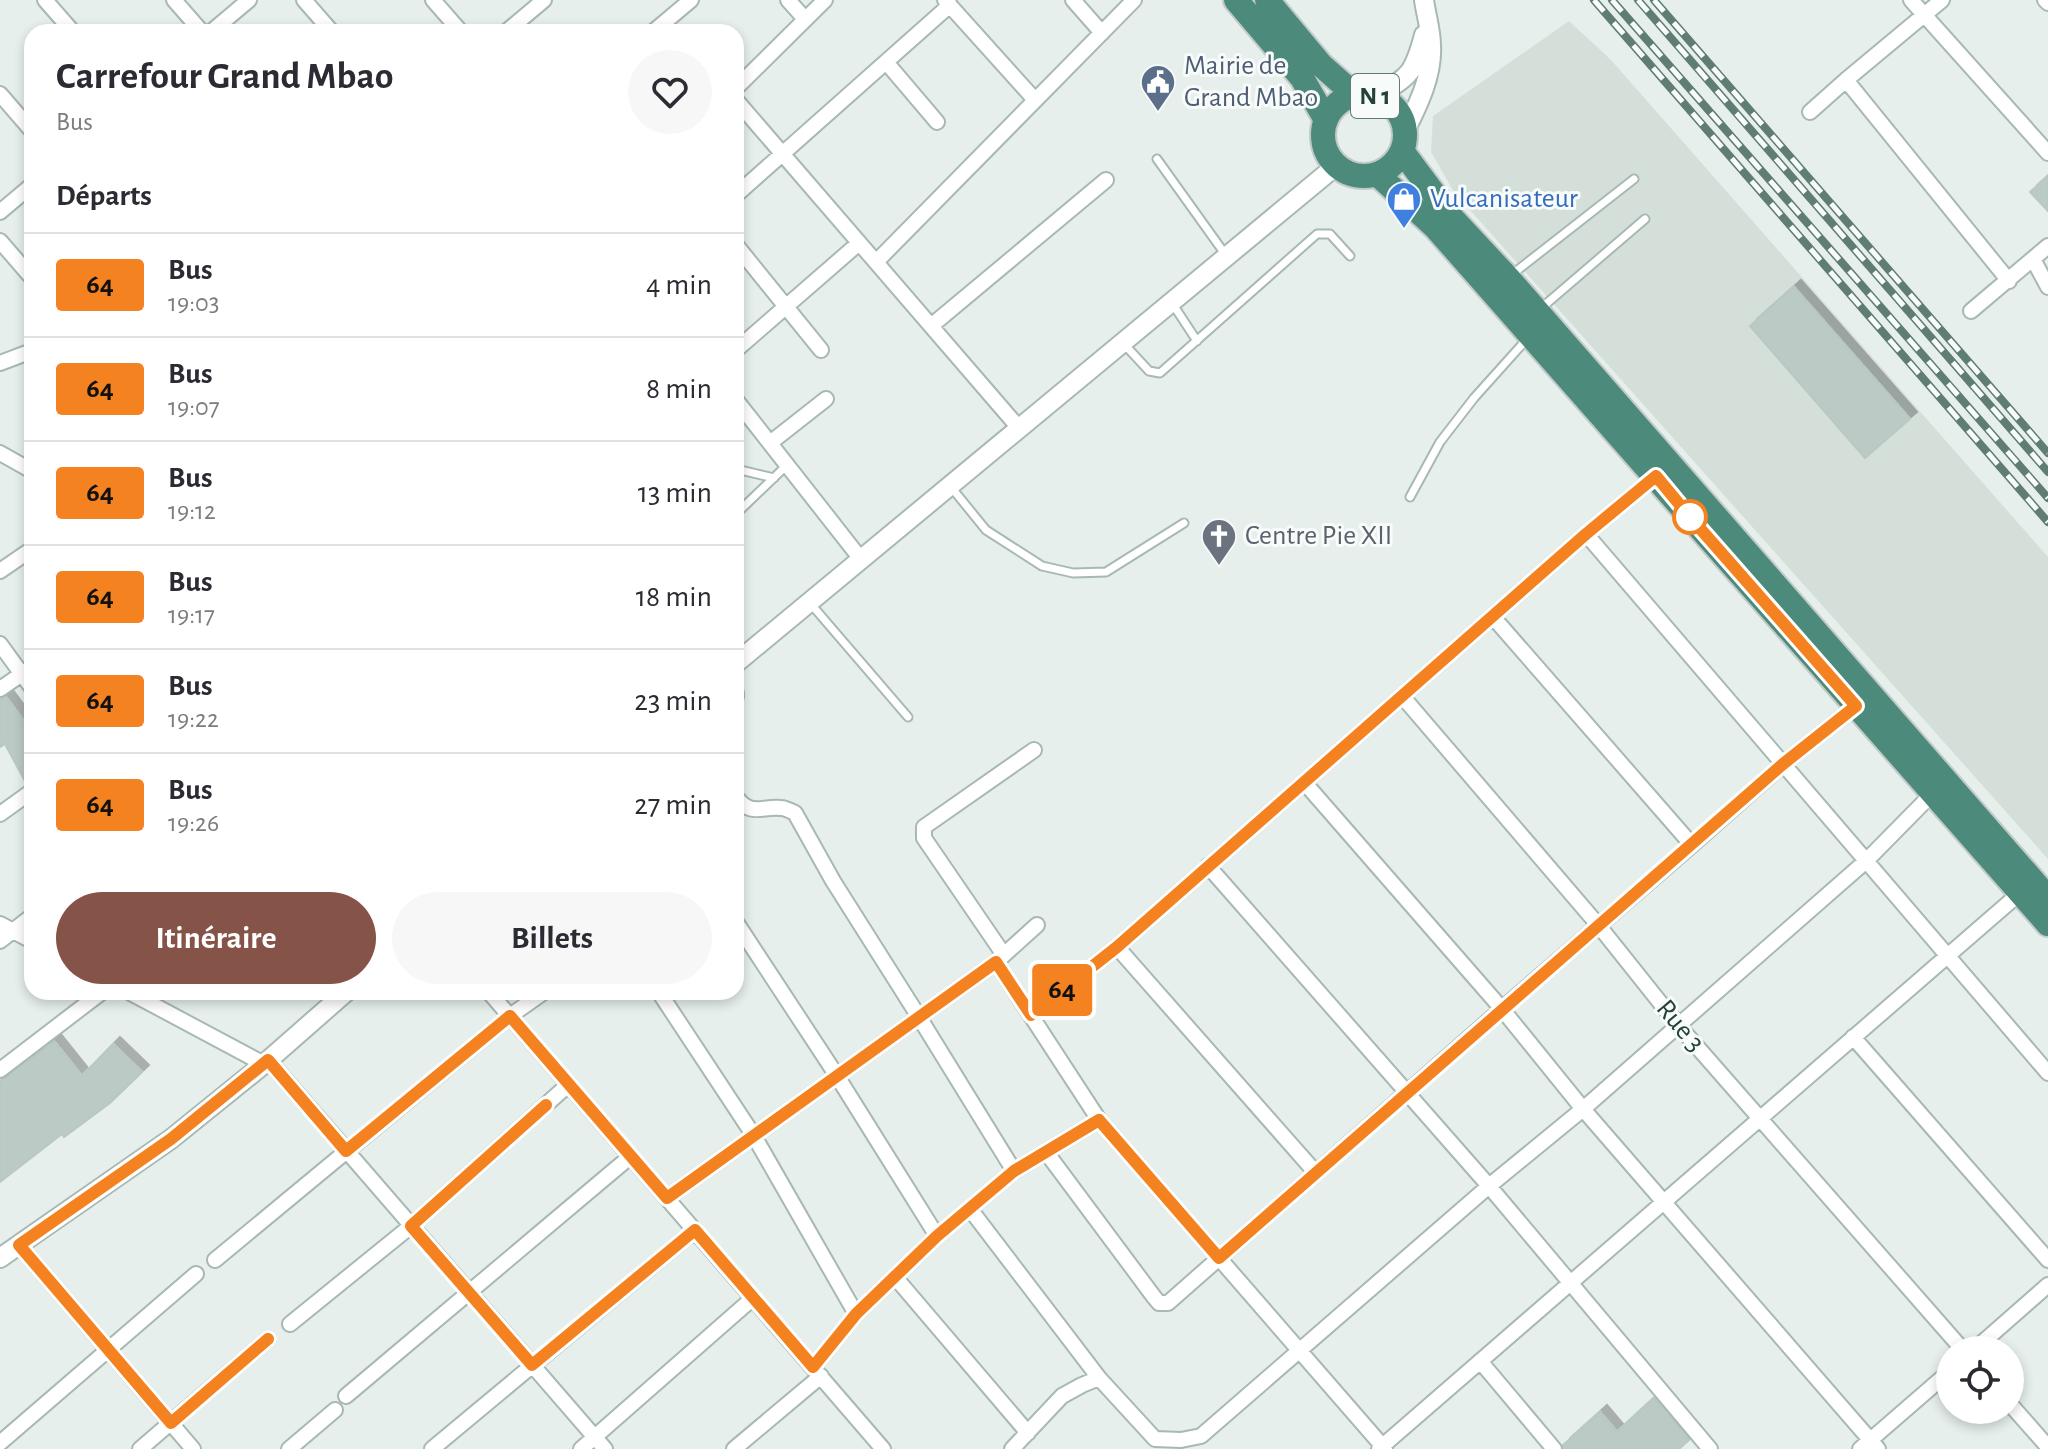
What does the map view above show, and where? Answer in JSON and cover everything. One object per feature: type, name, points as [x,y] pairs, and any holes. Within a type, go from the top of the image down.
[{"type":"highway","name":"N 1","points":[[1236,0],[1302,78],[1326,120]]},
{"type":"highway","name":"N 1","points":[[1267,0],[1321,65],[1365,96],[1384,100],[1396,110],[1403,122],[1404,141],[1398,159],[1377,174],[1534,323],[2048,898]]},
{"type":"highway","name":"N 1","points":[[1337,165],[1330,158],[1324,140],[1326,120],[1338,104],[1365,96]]},
{"type":"highway","name":"N 1","points":[[1404,141],[1452,218],[1508,278],[1534,323],[1656,476],[2048,924]]},
{"type":"highway","points":[[1337,165],[1354,175],[1377,174]]},
{"type":"street","points":[[45,0],[66,24]]},
{"type":"street","points":[[174,0],[195,24]]},
{"type":"street","points":[[220,24],[249,0]]},
{"type":"street","points":[[304,0],[325,24]]},
{"type":"street","points":[[433,0],[454,24]]},
{"type":"street","points":[[516,24],[544,0]]},
{"type":"street","points":[[662,24],[691,0]]},
{"type":"street","points":[[788,0],[805,19]]},
{"type":"street","points":[[744,80],[825,0]]},
{"type":"street","points":[[1073,0],[1102,33]]},
{"type":"street","points":[[876,262],[1134,0]]},
{"type":"street","points":[[1404,141],[1429,67],[1431,45],[1424,0]]},
{"type":"street","points":[[1911,0],[2048,153]]},
{"type":"street","points":[[1810,112],[1942,0]]},
{"type":"street","points":[[744,188],[886,62],[947,3],[1035,100]]},
{"type":"street","points":[[1365,96],[1402,82],[1413,70],[1427,24]]},
{"type":"street","points":[[886,62],[937,122]]},
{"type":"street","points":[[1846,80],[2009,281]]},
{"type":"street","points":[[0,94],[24,122]]},
{"type":"street","points":[[744,109],[1019,428]]},
{"type":"street","points":[[744,656],[1337,165]]},
{"type":"street","points":[[931,326],[1106,180]]},
{"type":"street","points":[[0,212],[24,192]]},
{"type":"street","points":[[0,241],[24,269]]},
{"type":"street","points":[[744,343],[859,243]]},
{"type":"street","points":[[1971,311],[2048,246]]},
{"type":"street","points":[[744,255],[821,350]]},
{"type":"street","points":[[2033,259],[2048,287]]},
{"type":"street","points":[[0,363],[24,354]]},
{"type":"street","points":[[770,443],[826,399]]},
{"type":"street","points":[[744,410],[860,558]]},
{"type":"street","points":[[0,453],[24,466]]},
{"type":"street","points":[[1031,1015],[1117,947],[1656,476]]},
{"type":"street","points":[[1586,534],[2048,1073]]},
{"type":"street","points":[[3,566],[24,554]]},
{"type":"street","points":[[1493,617],[1692,845]]},
{"type":"street","points":[[0,644],[24,667]]},
{"type":"street","points":[[0,689],[24,672]]},
{"type":"street","name":"Rue 3","points":[[1402,696],[1599,926],[1678,1025],[1951,1336]]},
{"type":"street","points":[[1046,1152],[1159,1303],[1168,1303],[1783,764],[1856,706]]},
{"type":"street","points":[[1034,750],[924,827],[924,838],[1000,958],[1031,1015],[1099,1120],[1382,1448],[2020,893]]},
{"type":"street","points":[[1304,782],[1502,1009],[1869,1446],[1936,1384]]},
{"type":"street","points":[[970,1209],[1099,1378],[1155,1439],[1181,1440],[1201,1436],[1489,1186],[1583,1109],[1866,861],[1933,793]]},
{"type":"street","points":[[0,814],[24,797]]},
{"type":"street","points":[[744,805],[753,810],[783,808],[795,813],[833,881],[1014,1171]]},
{"type":"street","points":[[1208,866],[1489,1186],[1710,1449]]},
{"type":"street","points":[[667,1198],[1000,958],[1037,925]]},
{"type":"street","points":[[0,941],[7,928]]},
{"type":"street","points":[[744,934],[937,1236]]},
{"type":"street","points":[[1117,947],[1316,1173]]},
{"type":"street","points":[[0,1070],[92,1000]]},
{"type":"street","points":[[145,1000],[266,1062],[605,1449]]},
{"type":"street","points":[[0,1258],[171,1139],[337,1000]]},
{"type":"street","points":[[496,1000],[882,1449]]},
{"type":"street","points":[[215,1260],[533,1000]]},
{"type":"street","points":[[664,1000],[754,1136],[856,1314]]},
{"type":"street","points":[[1853,1037],[2048,1260]]},
{"type":"street","points":[[290,1324],[411,1226],[569,1084]]},
{"type":"street","points":[[734,1449],[817,1372],[856,1314],[937,1236],[1014,1171],[1099,1120]]},
{"type":"street","points":[[346,1396],[631,1156]]},
{"type":"street","points":[[432,1449],[695,1230]]},
{"type":"street","points":[[19,1245],[193,1449]]},
{"type":"street","points":[[0,1443],[196,1274]]},
{"type":"street","points":[[895,1277],[1028,1433]]},
{"type":"street","points":[[1990,1336],[2048,1285]]},
{"type":"street","points":[[581,1449],[753,1298]]},
{"type":"street","points":[[140,1449],[268,1339]]},
{"type":"street","points":[[1480,1361],[1554,1449]]},
{"type":"street","points":[[1012,1449],[1062,1396],[1099,1378]]},
{"type":"street","points":[[289,1449],[335,1410]]},
{"type":"street","points":[[2024,1420],[2048,1447]]},
{"type":"lane","points":[[1157,159],[1226,256]]},
{"type":"lane","points":[[1508,278],[1634,179]]},
{"type":"lane","points":[[1410,497],[1440,442],[1534,323],[1645,219]]},
{"type":"lane","points":[[1122,342],[1149,371],[1160,373],[1317,234],[1330,234],[1350,256]]},
{"type":"lane","points":[[1171,302],[1197,341]]},
{"type":"lane","points":[[744,506],[787,465]]},
{"type":"lane","points":[[744,471],[774,478]]},
{"type":"lane","points":[[950,486],[986,530],[1042,566],[1073,573],[1106,572],[1184,523]]},
{"type":"lane","points":[[809,602],[908,717]]},
{"type":"shaded area","points":[[1569,21],[1611,60],[2048,557],[2048,859],[1454,192],[1431,152],[1433,116]]},
{"type":"building","points":[[2048,176],[2048,211],[2030,192]]},
{"type":"building","points":[[1794,287],[1910,419],[1865,458],[1750,326]]},
{"type":"building","points":[[6,697],[24,721],[24,779],[5,744],[0,747],[0,699]]},
{"type":"building","points":[[54,1041],[82,1076],[113,1044],[142,1072],[110,1103],[64,1137],[62,1134],[0,1182],[0,1081]]},
{"type":"building","points":[[1654,1398],[1689,1440],[1679,1449],[1564,1449],[1563,1445],[1600,1412],[1617,1432]]},
{"type":"railway","points":[[1594,0],[2048,522]]},
{"type":"railway","points":[[1612,0],[2048,498]]},
{"type":"railway","points":[[1638,0],[2048,472]]},
{"type":"railway","points":[[1654,0],[2048,453]]},
{"type":"bus line","name":"64","points":[[268,1339],[171,1423],[19,1245],[171,1139],[268,1060],[346,1151],[510,1016],[667,1198],[996,962],[1031,1015],[1117,947],[1656,476],[1856,706],[1783,764],[1219,1258],[1099,1120],[1014,1171],[937,1236],[856,1314],[813,1367],[695,1230],[532,1365],[411,1226],[546,1105]]},
{"type":"place","name":"Mairie de Grand Mbao","points":[[1158,113]]},
{"type":"place","name":"Vulcanisateur","points":[[1404,230]]},
{"type":"place","name":"Centre Pie XII","points":[[1219,567]]}]
